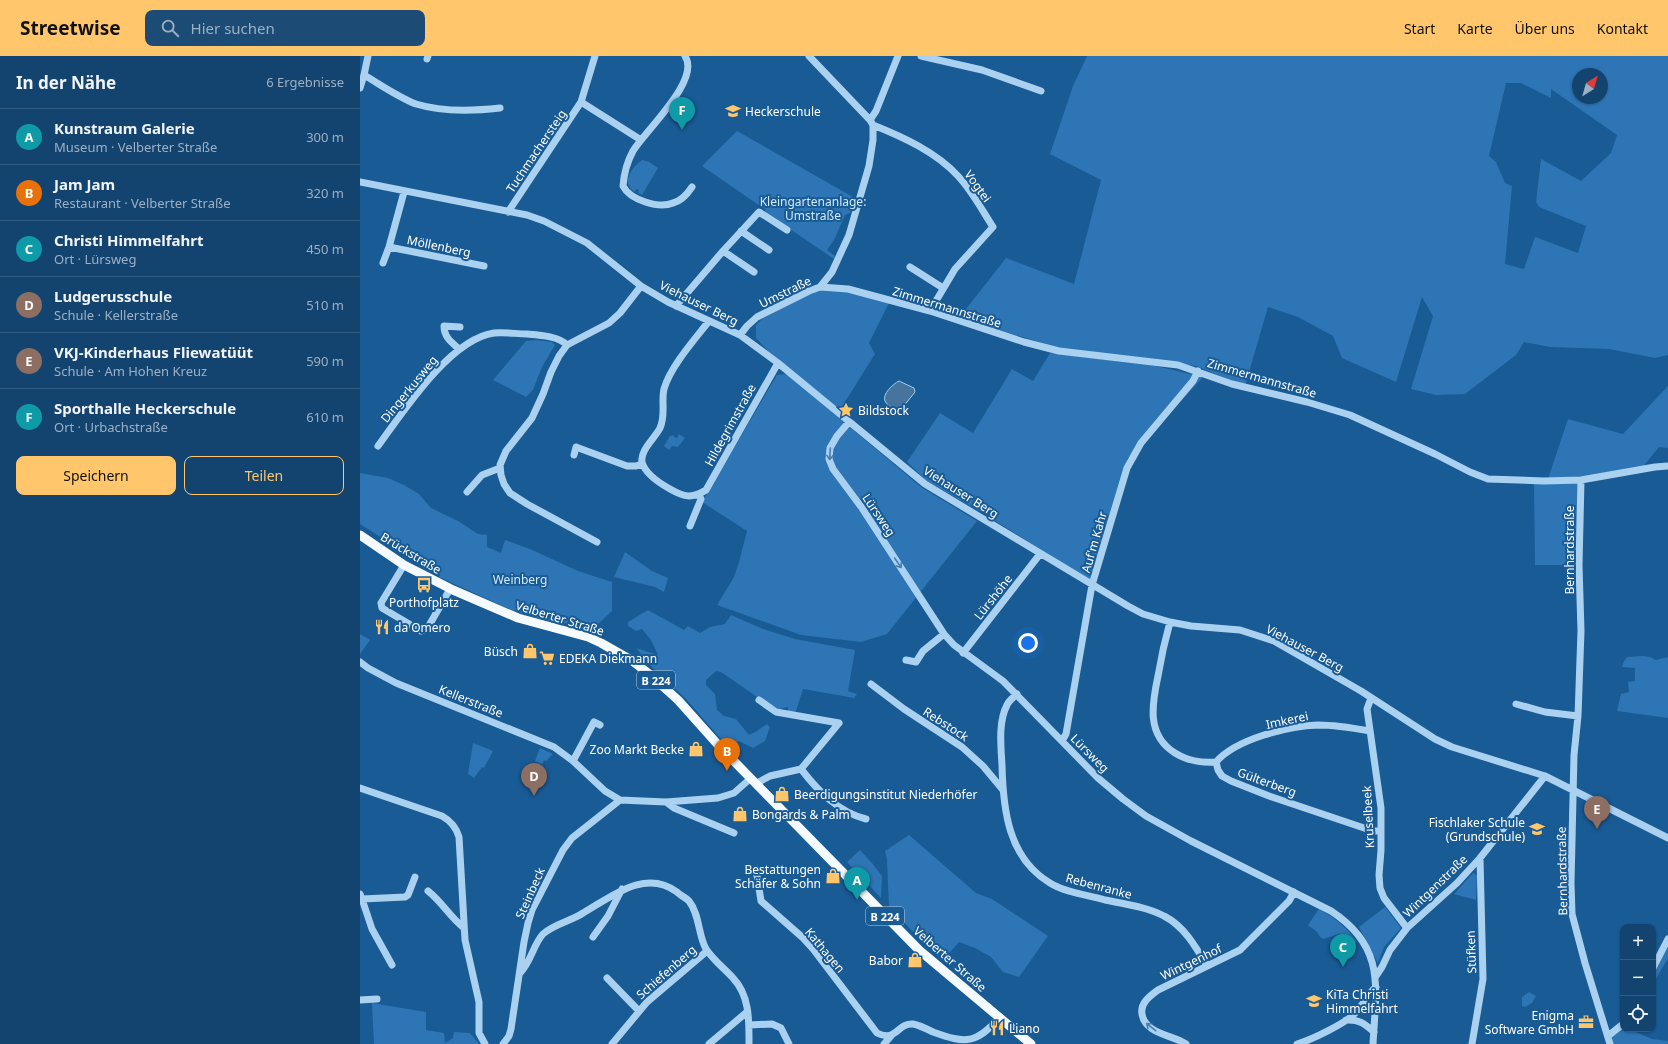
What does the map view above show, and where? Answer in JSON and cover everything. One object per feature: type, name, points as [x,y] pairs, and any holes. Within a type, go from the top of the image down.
[{"type":"main road","name":"Brückstraße","points":[[360,535],[404,565],[450,589]]},
{"type":"main road","name":"Velberter Straße","points":[[450,589],[518,618],[588,637],[620,653],[648,672],[919,950],[1031,1044]]},
{"type":"street","points":[[360,88],[368,56]]},
{"type":"street","name":"Tuchmachersteig","points":[[508,212],[581,102],[595,56]]},
{"type":"street","points":[[685,56],[689,64],[682,88],[634,149],[627,163],[623,176],[623,186],[629,194],[658,205],[675,203],[689,192],[692,187]]},
{"type":"street","points":[[809,56],[872,123],[898,56]]},
{"type":"street","points":[[921,56],[982,70],[1041,92]]},
{"type":"street","points":[[364,75],[386,89],[416,104],[447,110],[500,108]]},
{"type":"street","name":"Tuchmachersteig","points":[[581,102],[642,140]]},
{"type":"street","name":"Umstraße","points":[[740,335],[757,317],[820,287],[837,263],[849,235],[871,158],[872,123]]},
{"type":"street","name":"Vogtei","points":[[872,123],[922,149],[953,171],[968,189],[993,227],[955,269],[930,311]]},
{"type":"street","name":"Viehauser Berg","points":[[360,182],[404,192],[527,215],[544,221],[587,242],[642,286],[676,306],[740,335],[778,363],[925,484],[1092,586],[1136,611],[1170,622],[1191,626],[1240,630],[1274,641],[1371,698],[1435,739],[1452,747],[1544,776],[1668,838]]},
{"type":"street","name":"Möllenberg","points":[[383,262],[404,192]]},
{"type":"street","points":[[676,306],[723,251],[760,212],[787,230]]},
{"type":"street","points":[[741,231],[769,250]]},
{"type":"street","name":"Möllenberg","points":[[389,246],[484,266]]},
{"type":"street","points":[[723,251],[754,272]]},
{"type":"street","points":[[910,267],[943,288]]},
{"type":"street","points":[[597,542],[527,504],[510,493],[504,484],[500,468],[506,451],[532,418],[551,372],[559,356],[567,345],[609,323],[620,313],[642,286]]},
{"type":"street","name":"Zimmermannstraße","points":[[820,287],[848,289],[930,311],[1024,342],[1059,351],[1172,364],[1198,371],[1232,384],[1307,402],[1350,416],[1488,479],[1544,481],[1581,480],[1668,466]]},
{"type":"street","points":[[690,526],[701,499],[699,494],[693,497],[685,496],[671,490],[648,472],[642,464],[643,456],[657,434],[663,419],[664,390],[669,376],[709,321]]},
{"type":"street","points":[[459,349],[447,337],[444,332],[444,326],[460,328]]},
{"type":"street","name":"Dingerkusweg","points":[[378,446],[443,363],[459,349],[476,338],[494,333],[530,334],[558,338],[567,345]]},
{"type":"street","name":"Hildegrimstraße","points":[[699,494],[706,490],[778,363]]},
{"type":"street","name":"Auf'm Kahr","points":[[1062,741],[1066,734],[1092,586],[1127,468],[1132,457],[1157,423],[1193,381],[1198,371]]},
{"type":"street","name":"Lürsweg","points":[[849,422],[837,436],[830,448],[830,464],[869,518],[944,634],[963,653],[1004,680],[1098,778],[1123,800],[1146,816],[1191,841],[1294,892],[1346,920],[1363,942],[1376,976],[1373,1044]]},
{"type":"street","points":[[574,455],[576,447],[627,466],[642,464]]},
{"type":"street","points":[[467,492],[482,475],[500,468]]},
{"type":"street","name":"Bernhardstraße","points":[[1581,480],[1579,565],[1581,631],[1578,716],[1574,755],[1571,883],[1572,914],[1585,963],[1610,1044]]},
{"type":"street","name":"Lürshöhe","points":[[963,653],[1040,554]]},
{"type":"street","points":[[404,565],[381,603],[382,608],[421,631],[427,629],[450,589]]},
{"type":"street","points":[[1170,622],[1163,645],[1154,692],[1152,708],[1153,722],[1161,741],[1171,750],[1184,758],[1196,762],[1216,762]]},
{"type":"street","points":[[906,660],[916,662],[923,651],[944,634]]},
{"type":"street","name":"Kellerstraße","points":[[360,662],[396,683],[554,746],[573,761],[604,791],[620,800],[666,802],[725,797],[754,781]]},
{"type":"street","name":"Rebstock","points":[[871,684],[904,709],[962,747],[983,766],[1003,790]]},
{"type":"street","name":"Rebenranke","points":[[1017,694],[1007,705],[1004,715],[1001,751],[1003,790],[1012,837],[1020,854],[1033,870],[1050,884],[1068,891],[1149,910],[1164,916],[1179,926],[1192,941],[1207,966]]},
{"type":"street","name":"Kruselbeek","points":[[1371,698],[1367,709],[1381,808],[1380,888],[1384,898],[1407,928]]},
{"type":"street","points":[[754,781],[801,769],[839,723],[776,712],[759,700]]},
{"type":"street","points":[[1516,704],[1545,712],[1578,716]]},
{"type":"street","points":[[573,761],[594,722],[600,725]]},
{"type":"street","name":"Imkerei","points":[[1216,762],[1227,752],[1244,743],[1294,728],[1326,725],[1370,731]]},
{"type":"street","name":"Gülterberg","points":[[1216,762],[1218,770],[1222,776],[1230,781],[1269,796],[1373,831],[1381,831]]},
{"type":"street","points":[[801,769],[814,787],[829,800],[855,816],[866,819]]},
{"type":"street","name":"Wintgenstraße","points":[[1376,976],[1390,950],[1407,928],[1457,883],[1480,858],[1544,776]]},
{"type":"street","points":[[360,788],[438,815],[448,820],[455,828],[459,837],[464,928],[479,1002],[479,1033],[485,1044]]},
{"type":"street","name":"Steinbeck","points":[[503,1044],[511,1029],[524,942],[530,917],[563,850],[572,838],[620,800]]},
{"type":"street","points":[[666,802],[674,808],[734,833]]},
{"type":"street","name":"Stüfken","points":[[1472,1044],[1483,979],[1480,858]]},
{"type":"street","name":"Kathagen","points":[[756,869],[761,901],[802,937],[813,949],[877,1033],[884,1036],[891,1036]]},
{"type":"street","points":[[392,965],[372,929],[361,896],[405,897],[408,895],[415,877]]},
{"type":"street","points":[[520,973],[528,965],[539,940],[547,931],[583,914],[622,889],[635,885],[654,883],[670,887],[689,901],[698,920],[703,943],[707,951],[739,985],[747,1004],[749,1044]]},
{"type":"street","points":[[593,937],[608,916],[622,889]]},
{"type":"street","points":[[428,891],[440,902],[457,923],[464,928]]},
{"type":"street","name":"Wintgenhof","points":[[1186,1044],[1148,1026],[1142,1018],[1141,1011],[1144,1002],[1149,996],[1158,990],[1234,953],[1248,943],[1289,901],[1294,892]]},
{"type":"street","points":[[1656,962],[1668,939]]},
{"type":"street","name":"Schiefenberg","points":[[612,1044],[639,1011],[707,951]]},
{"type":"street","name":"Schiefenberg","points":[[607,978],[639,1011]]},
{"type":"street","points":[[1297,1044],[1346,1020],[1356,1012],[1370,992],[1376,987]]},
{"type":"street","points":[[360,1000],[377,998]]},
{"type":"street","points":[[709,1044],[747,1012]]},
{"type":"street","points":[[884,1044],[891,1036],[905,1025],[914,1024],[958,1041],[978,1038],[987,1032],[1000,1017]]},
{"type":"street","points":[[1346,1020],[1361,1022],[1374,1032]]},
{"type":"street","points":[[749,1025],[772,1024],[781,1028],[789,1044]]},
{"type":"street","points":[[1608,1036],[1620,1026]]},
{"type":"green space","points":[[1087,56],[1668,56],[1668,355],[1655,358],[1609,349],[1550,347],[1524,342],[1516,355],[1465,394],[1436,395],[1411,389],[1433,316],[1422,297],[1396,382],[1342,358],[1333,336],[1298,317],[1268,307],[1245,386],[1196,366],[1069,351],[959,318],[1006,258],[1074,284],[1101,180],[1050,154],[1073,86]],"holes":[[[1572,68],[1608,68],[1608,104],[1573,104],[1617,135],[1611,153],[1581,181],[1541,159],[1536,202],[1539,207],[1586,226],[1578,253],[1535,237],[1524,269],[1505,264],[1512,186],[1505,183],[1496,162],[1489,156],[1506,83],[1521,83],[1551,98],[1551,89],[1572,104]]]},
{"type":"green space","name":"Kleingartenanlage: Umstraße","points":[[737,131],[853,197],[852,202],[854,204],[850,213],[845,215],[834,240],[827,250],[835,256],[834,259],[765,212],[766,210],[702,166]]},
{"type":"green space","points":[[642,160],[649,162],[658,168],[642,195],[638,193],[639,190],[636,189],[635,192],[631,188],[628,184],[628,180],[631,171]]},
{"type":"green space","points":[[819,289],[847,292],[889,303],[869,343],[875,354],[840,410],[770,353],[756,338],[756,325],[762,319]]},
{"type":"green space","points":[[536,340],[552,342],[555,345],[542,367],[533,390],[526,397],[493,380],[526,341]]},
{"type":"green space","points":[[1050,353],[1156,366],[1190,374],[1205,375],[1128,458],[1091,581],[986,515],[927,481],[907,462],[940,413],[973,433],[1012,369],[1033,381]]},
{"type":"green space","points":[[787,374],[921,487],[977,521],[887,634],[861,642],[801,635],[717,605],[734,577],[747,531],[702,502],[777,375]]},
{"type":"green space","points":[[1668,386],[1668,448],[1659,447],[1645,464],[1644,468],[1594,476],[1548,479],[1568,419],[1623,434]]},
{"type":"green space","points":[[679,434],[685,438],[678,447],[672,446],[669,450],[664,446],[670,436],[674,435],[674,437],[677,438]]},
{"type":"green space","name":"Weinberg","points":[[360,473],[388,478],[404,485],[419,494],[431,508],[458,521],[478,534],[487,535],[487,547],[501,553],[505,540],[530,549],[578,571],[612,582],[612,611],[597,625],[558,623],[509,609],[439,577],[440,575],[360,524]]},
{"type":"green space","points":[[1534,482],[1580,482],[1579,565],[1535,565]]},
{"type":"green space","points":[[625,552],[652,571],[668,578],[664,592],[655,587],[614,577]]},
{"type":"green space","points":[[648,610],[684,630],[688,626],[700,633],[710,627],[725,624],[731,615],[763,629],[795,639],[855,650],[848,691],[857,694],[854,698],[803,689],[795,714],[788,712],[788,707],[776,710],[721,672],[716,671],[706,680],[706,685],[715,694],[717,710],[724,716],[736,719],[749,735],[767,724],[770,727],[765,741],[753,748],[739,741],[729,748],[686,699],[652,667],[636,648],[658,655],[651,640],[642,629],[636,631],[628,626],[628,622]]},
{"type":"green space","points":[[360,634],[370,640],[360,654]]},
{"type":"green space","points":[[1643,656],[1656,660],[1668,657],[1668,718],[1617,711],[1621,694],[1629,692],[1628,682],[1635,681],[1635,668],[1622,667],[1624,661],[1627,657]]},
{"type":"green space","points":[[473,743],[493,751],[484,768],[482,767],[474,778],[468,774]]},
{"type":"green space","points":[[540,748],[553,754],[546,761],[544,760],[542,764],[535,761]]},
{"type":"green space","points":[[909,835],[976,893],[992,899],[1048,936],[1019,977],[1003,972],[991,957],[975,948],[959,942],[943,960],[889,907],[887,860],[885,851]]},
{"type":"green space","points":[[860,850],[882,876],[881,898],[847,862]]},
{"type":"green space","points":[[1473,873],[1477,875],[1476,900],[1454,894]]},
{"type":"green space","points":[[1385,907],[1401,928],[1384,947],[1378,963],[1359,927]]},
{"type":"green space","points":[[1319,909],[1340,923],[1357,942],[1351,945],[1346,943],[1339,934],[1323,939],[1320,937],[1317,932],[1308,925]]},
{"type":"green space","points":[[1668,940],[1668,958],[1656,979],[1656,963]]},
{"type":"green space","points":[[1529,992],[1536,996],[1532,1003],[1525,1007],[1522,1006],[1522,997]]},
{"type":"green space","points":[[372,1003],[426,1012],[426,1030],[444,1033],[445,1043],[453,1038],[454,1032],[470,1033],[479,1044],[374,1044]]},
{"type":"green space","points":[[1620,1028],[1620,1032],[1635,1032],[1652,1039],[1668,1041],[1668,1044],[1611,1044],[1609,1036]]},
{"type":"shaded area","points":[[899,381],[914,388],[915,392],[899,412],[897,412],[887,404],[884,398],[894,384]]},
{"type":"place","name":"Heckerschule","points":[[733,111]]},
{"type":"place","name":"Sporthalle Heckerschule","points":[[682,130]]},
{"type":"place","name":"Bildstock","points":[[846,410]]},
{"type":"place","name":"Porthofplatz","points":[[424,585]]},
{"type":"place","name":"da Omero","points":[[382,627]]},
{"type":"place","name":"Büsch","points":[[530,651]]},
{"type":"place","name":"EDEKA Diekmann","points":[[547,658]]},
{"type":"place","name":"Zoo Markt Becke","points":[[696,749]]},
{"type":"place","name":"Jam Jam","points":[[727,771]]},
{"type":"place","name":"Beerdigungsinstitut Niederhöfer","points":[[782,794]]},
{"type":"place","name":"Ludgerusschule","points":[[534,796]]},
{"type":"place","name":"Bongards & Palm","points":[[740,814]]},
{"type":"place","name":"Fischlaker Schule (Grundschule)","points":[[1537,829]]},
{"type":"place","name":"VKJ-Kinderhaus Fliewatüüt","points":[[1597,829]]},
{"type":"place","name":"Bestattungen Schäfer & Sohn","points":[[833,876]]},
{"type":"place","name":"Kunstraum Galerie","points":[[857,900]]},
{"type":"place","name":"Babor","points":[[915,960]]},
{"type":"place","name":"Christi Himmelfahrt","points":[[1343,967]]},
{"type":"place","name":"KiTa Christi Himmelfahrt","points":[[1314,1001]]},
{"type":"place","name":"Enigma Software GmbH","points":[[1586,1022]]},
{"type":"place","name":"Liano","points":[[997,1028]]}]
